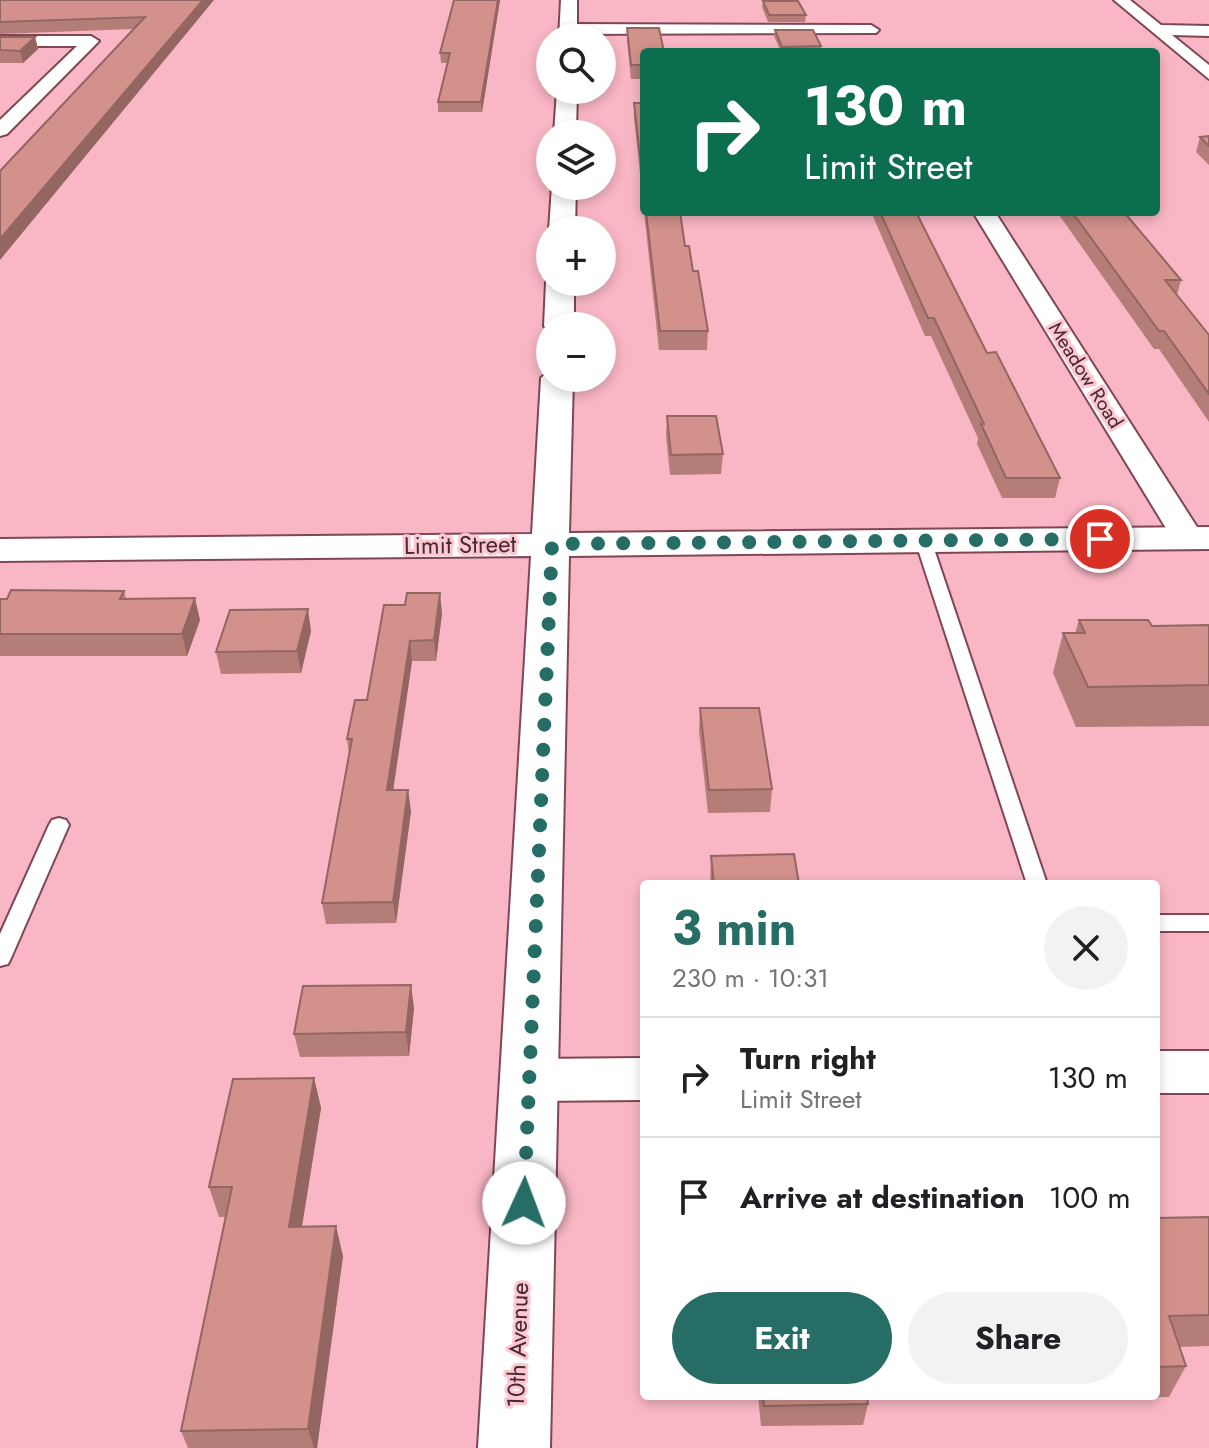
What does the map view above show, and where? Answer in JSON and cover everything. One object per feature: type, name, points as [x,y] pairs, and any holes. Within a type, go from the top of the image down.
[{"type":"street","points":[[568,24],[569,0]]},
{"type":"street","points":[[1121,0],[1209,74]]},
{"type":"street","points":[[616,33],[874,36],[856,10]]},
{"type":"street","points":[[1158,30],[1209,31]]},
{"type":"street","points":[[0,41],[91,41],[0,130]]},
{"type":"street","name":"Meadow Road","points":[[987,216],[1199,538]]},
{"type":"street","name":"10th Avenue","points":[[514,1448],[557,392]]},
{"type":"street","name":"Limit Street","points":[[0,550],[1199,538]]},
{"type":"street","points":[[1160,1072],[1209,1072]]},
{"type":"street","points":[[530,1080],[640,1079]]},
{"type":"lane","points":[[923,540],[1036,880]]},
{"type":"lane","points":[[0,958],[59,825]]},
{"type":"lane","points":[[1160,923],[1209,923]]},
{"type":"building","points":[[0,0],[203,0],[0,239],[0,171],[145,17],[0,22]]},
{"type":"building","points":[[454,0],[498,0],[481,102],[438,102],[450,53],[440,53]]},
{"type":"building","points":[[763,1],[798,1],[806,15],[769,15]]},
{"type":"building","points":[[627,28],[659,28],[663,48],[640,48],[640,65],[631,65]]},
{"type":"building","points":[[775,30],[813,30],[821,46],[782,47]]},
{"type":"building","points":[[0,37],[35,37],[20,51],[0,50]]},
{"type":"building","points":[[634,103],[640,103],[640,156]]},
{"type":"building","points":[[1209,136],[1209,146],[1200,137]]},
{"type":"building","points":[[646,216],[681,216],[685,246],[689,246],[693,271],[698,271],[708,331],[660,331]]},
{"type":"building","points":[[882,216],[918,216],[987,353],[996,352],[1060,478],[1006,478],[934,318],[928,318]]},
{"type":"building","points":[[1075,216],[1127,216],[1181,280],[1165,280],[1209,335],[1209,394],[1164,331],[1159,331]]},
{"type":"building","points":[[667,416],[716,416],[723,454],[671,455]]},
{"type":"building","points":[[11,590],[124,591],[120,599],[195,598],[182,634],[0,634],[0,599],[7,599]]},
{"type":"building","points":[[407,593],[440,593],[434,640],[410,641],[387,790],[408,790],[393,902],[322,903],[352,739],[347,739],[355,700],[367,700],[384,605],[405,605]]},
{"type":"building","points":[[308,609],[297,651],[216,652],[230,610]]},
{"type":"building","points":[[1079,620],[1148,620],[1152,626],[1209,625],[1209,685],[1088,687],[1063,633],[1085,633]]},
{"type":"building","points":[[700,708],[759,708],[772,789],[709,790]]},
{"type":"building","points":[[794,854],[798,880],[714,880],[711,856]]},
{"type":"building","points":[[411,985],[406,1032],[294,1034],[303,986]]},
{"type":"building","points":[[314,1078],[289,1227],[336,1226],[308,1429],[181,1431],[232,1187],[209,1187],[233,1079]]},
{"type":"building","points":[[1209,1217],[1209,1315],[1169,1316],[1186,1366],[1160,1367],[1160,1218]]},
{"type":"building","points":[[763,1400],[868,1400],[868,1404],[764,1406]]},
{"type":"route","points":[[524,1203],[552,544],[1100,539]]}]
